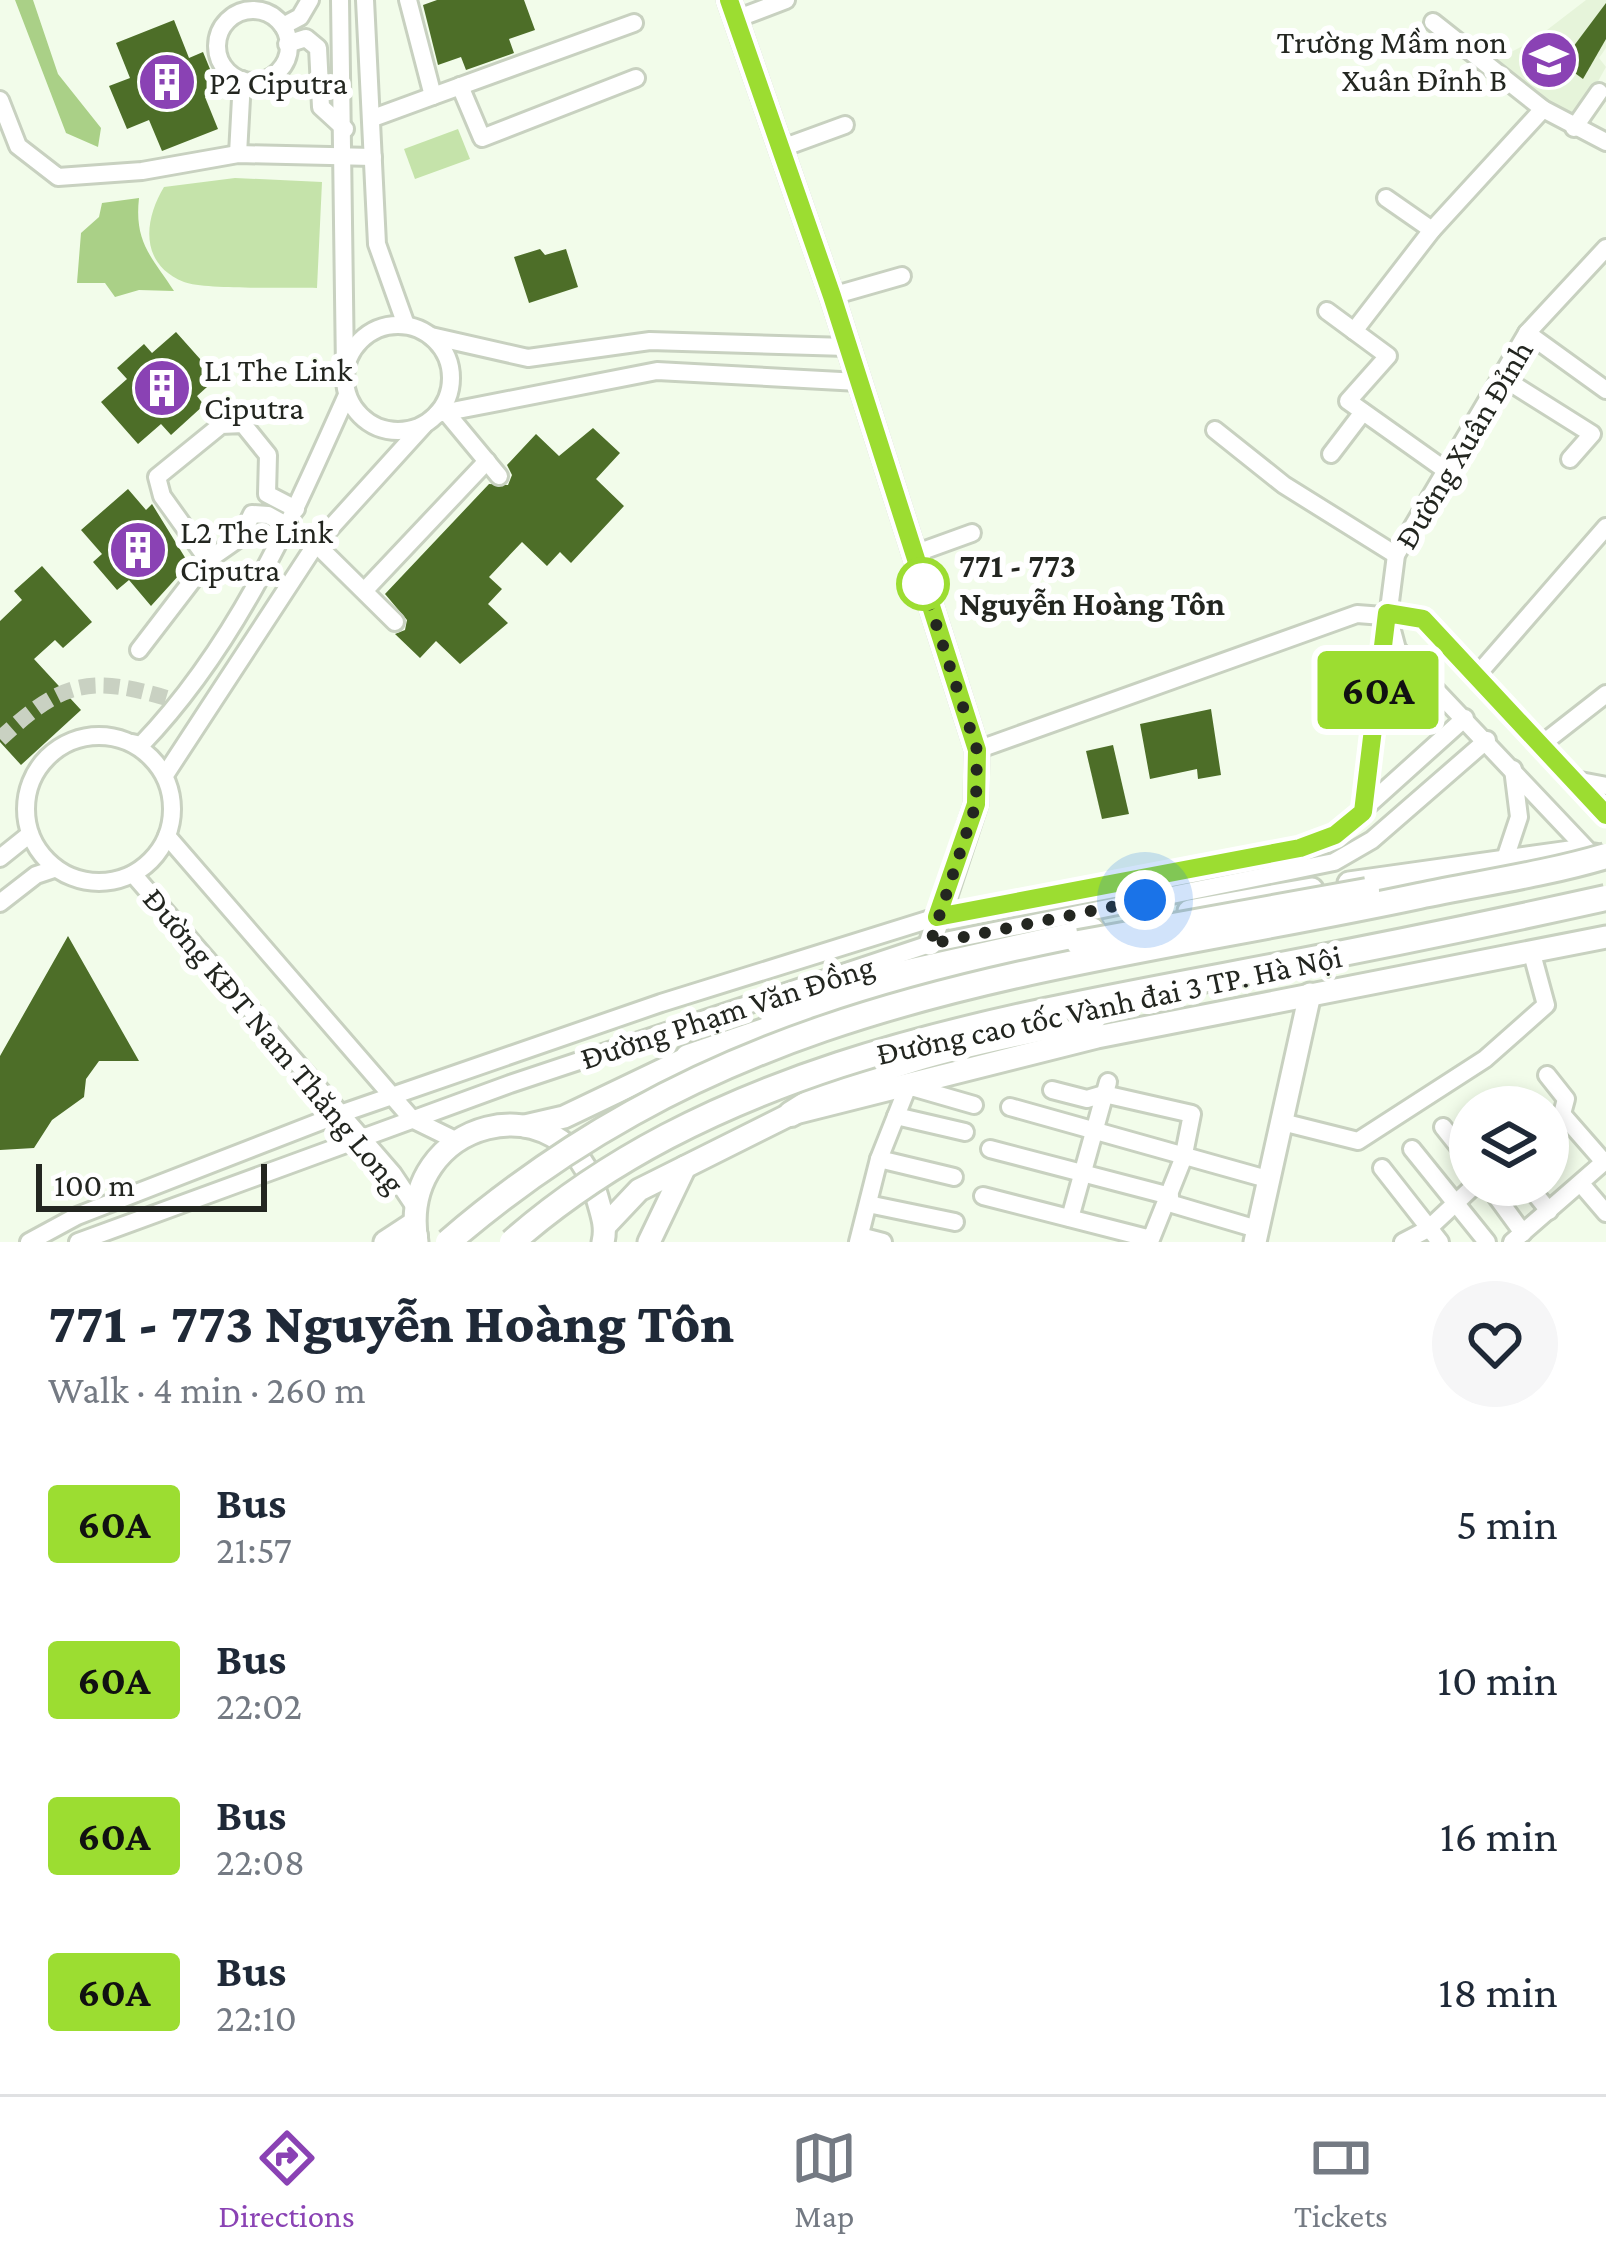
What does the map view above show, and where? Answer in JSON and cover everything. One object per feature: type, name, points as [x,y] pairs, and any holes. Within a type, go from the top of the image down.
[{"type":"highway","points":[[688,1058],[899,986],[1079,944],[1353,893],[1598,859]]},
{"type":"highway","name":"Đường cao tốc Vành đai 3 TP. Hà Nội","points":[[448,1242],[544,1164],[602,1126],[772,1044],[994,977],[1598,859]]},
{"type":"highway","points":[[790,1114],[836,1084],[981,1042],[1433,951],[1606,903]]},
{"type":"highway","name":"Đường cao tốc Vành đai 3 TP. Hà Nội","points":[[512,1242],[566,1200],[673,1133],[860,1058],[1056,1008],[1606,903]]},
{"type":"main road","points":[[732,9],[832,296],[977,750],[976,804],[930,944]]},
{"type":"main road","name":"Đường Phạm Văn Đồng","points":[[455,1140],[497,1125],[525,1126],[582,1110],[807,1003],[987,949],[1276,895],[1570,852],[1598,859]]},
{"type":"main road","name":"Đường Phạm Văn Đồng","points":[[688,1058],[768,1041],[991,973],[1576,869],[1598,859]]},
{"type":"main road","points":[[790,1114],[829,1079],[972,1037],[1606,903]]},
{"type":"main road","points":[[604,1234],[639,1190],[790,1114],[995,1060],[1606,937]]},
{"type":"main road","points":[[1256,1236],[1310,994]]},
{"type":"main road","points":[[525,1126],[572,1147],[589,1167],[604,1234]]},
{"type":"main road","points":[[385,1242],[414,1230],[428,1169],[455,1140]]},
{"type":"main road","points":[[649,1242],[663,1203],[691,1160]]},
{"type":"street","points":[[285,35],[310,8],[310,0]]},
{"type":"street","points":[[340,0],[347,394],[354,409],[378,428],[393,432],[436,417],[657,370],[860,382]]},
{"type":"street","points":[[365,0],[377,244],[406,325]]},
{"type":"street","points":[[409,0],[434,96]]},
{"type":"street","points":[[732,9],[786,0]]},
{"type":"street","points":[[241,9],[266,10],[285,35],[284,72],[259,84],[242,80],[232,77],[217,54],[220,27],[241,9]]},
{"type":"street","points":[[1433,22],[1543,109],[1606,142]]},
{"type":"street","points":[[373,118],[634,23]]},
{"type":"street","points":[[285,35],[306,38],[318,48],[321,106],[345,129]]},
{"type":"street","points":[[460,86],[482,138],[636,78]]},
{"type":"street","points":[[242,80],[248,154]]},
{"type":"street","points":[[1574,128],[1599,92]]},
{"type":"street","points":[[0,100],[18,146],[58,177],[142,171],[248,154],[373,157]]},
{"type":"street","points":[[1354,331],[1432,230],[1543,109]]},
{"type":"street","points":[[782,148],[845,124]]},
{"type":"street","points":[[1386,198],[1432,230]]},
{"type":"street","name":"Đường Xuân Đỉnh","points":[[1363,812],[1396,555],[1527,333],[1606,248]]},
{"type":"street","points":[[1588,268],[1606,282]]},
{"type":"street","points":[[832,296],[902,276]]},
{"type":"street","points":[[1327,311],[1388,356],[1348,401],[1448,472]]},
{"type":"street","points":[[345,370],[366,335],[406,325],[431,336],[528,358],[650,340],[847,347]]},
{"type":"street","points":[[1527,333],[1606,390]]},
{"type":"street","points":[[165,776],[316,544],[436,417],[451,380],[446,356],[431,336]]},
{"type":"street","points":[[1503,378],[1592,434],[1570,459]]},
{"type":"street","points":[[131,742],[165,776],[172,812],[167,836],[153,859],[133,874],[85,881],[54,869],[30,834],[27,791],[49,754],[88,736],[131,742],[141,746],[180,702],[255,594],[347,394]]},
{"type":"street","points":[[1331,454],[1363,412]]},
{"type":"street","points":[[436,417],[499,476]]},
{"type":"street","points":[[208,560],[162,496],[157,477],[221,424],[243,424],[268,455],[267,494],[292,518]]},
{"type":"street","points":[[1215,430],[1284,484],[1396,555]]},
{"type":"street","points":[[365,590],[487,461]]},
{"type":"street","points":[[139,650],[208,560],[241,536],[252,514],[292,518]]},
{"type":"street","points":[[1478,674],[1606,527]]},
{"type":"street","points":[[914,554],[972,533]]},
{"type":"street","points":[[316,544],[395,622]]},
{"type":"street","points":[[1387,613],[1397,649],[1598,859]]},
{"type":"street","points":[[977,750],[1357,614],[1387,613],[1423,619],[1606,815]]},
{"type":"street","points":[[1542,744],[1606,694]]},
{"type":"street","name":"Đường Phạm Văn Đồng","points":[[29,1242],[77,1216],[394,1094],[937,917],[1300,848],[1335,835],[1465,718]]},
{"type":"street","name":"Đường Phạm Văn Đồng","points":[[78,1242],[357,1138],[930,944],[1334,862],[1372,840],[1487,740]]},
{"type":"street","points":[[1504,862],[1519,818],[1513,769]]},
{"type":"street","points":[[1575,780],[1606,786]]},
{"type":"street","points":[[0,858],[30,834]]},
{"type":"street","name":"Đường KĐT Nam Thăng Long","points":[[167,836],[412,1119],[455,1140]]},
{"type":"street","points":[[0,903],[36,874],[54,869]]},
{"type":"street","name":"Đường KĐT Nam Thăng Long","points":[[133,874],[357,1138],[414,1230]]},
{"type":"street","points":[[1282,1122],[1358,1142],[1445,1087],[1546,1005],[1531,950]]},
{"type":"street","points":[[1546,1075],[1555,1086]]},
{"type":"street","points":[[883,1242],[859,1239],[879,1160],[908,1086],[974,1106]]},
{"type":"street","points":[[1070,1218],[1106,1088]]},
{"type":"street","points":[[983,1196],[1150,1240],[1184,1159],[1192,1114],[1106,1088],[1087,1099],[1052,1090]]},
{"type":"street","points":[[1010,1107],[1268,1179]]},
{"type":"street","points":[[896,1116],[965,1132]]},
{"type":"street","points":[[1443,1127],[1449,1135]]},
{"type":"street","points":[[1499,1206],[1517,1238],[1605,1162],[1569,1132]]},
{"type":"street","points":[[989,1149],[1170,1199],[1256,1236]]},
{"type":"street","points":[[1412,1149],[1449,1196]]},
{"type":"street","points":[[879,1160],[954,1177]]},
{"type":"street","points":[[1382,1168],[1434,1235]]},
{"type":"street","points":[[1582,1185],[1606,1213]]},
{"type":"street","points":[[868,1204],[955,1222]]},
{"type":"street","points":[[1403,1242],[1434,1235],[1452,1206]]},
{"type":"street","points":[[1457,1206],[1487,1242]]},
{"type":"street","points":[[1545,1206],[1549,1211]]},
{"type":"shaded area","points":[[15,0],[33,0],[58,74],[101,128],[98,147],[66,133]]},
{"type":"shaded area","name":"Trường Mầm non Xuân Đỉnh B","points":[[1586,0],[1606,0],[1606,48],[1599,58],[1606,67],[1576,121],[1492,62],[1534,40]]},
{"type":"shaded area","points":[[458,129],[470,159],[415,179],[404,149]]},
{"type":"shaded area","points":[[235,178],[322,182],[317,288],[195,285],[159,264],[150,227],[164,187]]},
{"type":"shaded area","points":[[139,198],[142,238],[174,291],[139,290],[115,297],[105,283],[77,283],[81,233],[99,217],[102,203]]},
{"type":"building","points":[[437,0],[524,0],[535,30],[509,39],[514,53],[466,70],[461,57],[438,65],[423,5]]},
{"type":"building","points":[[1606,3],[1606,39],[1583,79],[1561,63]]},
{"type":"building","name":"P2 Ciputra","points":[[174,20],[189,58],[203,52],[219,91],[205,97],[218,129],[162,151],[149,120],[127,129],[109,86],[130,78],[116,43]]},
{"type":"building","points":[[540,249],[545,255],[566,249],[578,287],[529,303],[514,257]]},
{"type":"building","name":"L1 The Link Ciputra","points":[[176,332],[217,378],[197,396],[204,405],[171,435],[161,424],[138,444],[101,402],[127,379],[117,368],[144,344],[152,353]]},
{"type":"building","points":[[593,428],[620,453],[596,479],[624,506],[571,563],[560,552],[547,566],[522,542],[489,577],[502,589],[488,604],[508,623],[460,664],[436,641],[420,658],[395,634],[405,630],[407,620],[385,594],[489,484],[508,485],[512,475],[507,465],[536,434],[559,456]]},
{"type":"building","name":"L2 The Link Ciputra","points":[[128,489],[146,510],[152,504],[189,564],[151,606],[129,580],[117,590],[93,562],[102,554],[81,530]]},
{"type":"building","points":[[42,566],[92,622],[63,648],[55,640],[34,659],[81,710],[21,765],[0,742],[0,621],[22,600],[14,591]]},
{"type":"building","points":[[1211,709],[1221,775],[1198,779],[1197,769],[1150,779],[1140,724]]},
{"type":"building","points":[[1113,745],[1129,814],[1102,819],[1086,751]]},
{"type":"building","points":[[68,936],[139,1061],[99,1061],[86,1079],[84,1097],[52,1120],[34,1148],[0,1150],[0,1056]]},
{"type":"tunnel","points":[[0,739],[44,703],[82,687],[124,688],[180,702]]},
{"type":"bus line","name":"60A","points":[[729,0],[832,296],[977,750],[976,804],[937,917],[1300,848],[1335,835],[1363,812],[1387,613],[1423,619],[1606,815]]},
{"type":"place","name":"Trường Mầm non Xuân Đỉnh B","points":[[1549,60]]},
{"type":"place","name":"P2 Ciputra","points":[[167,82]]},
{"type":"place","name":"L1 The Link Ciputra","points":[[162,388]]},
{"type":"place","name":"L2 The Link Ciputra","points":[[138,550]]},
{"type":"place","name":"771 - 773 Nguyễn Hoàng Tôn","points":[[923,584]]},
{"type":"route","points":[[923,584],[977,750],[976,804],[930,944],[1145,900]]}]
